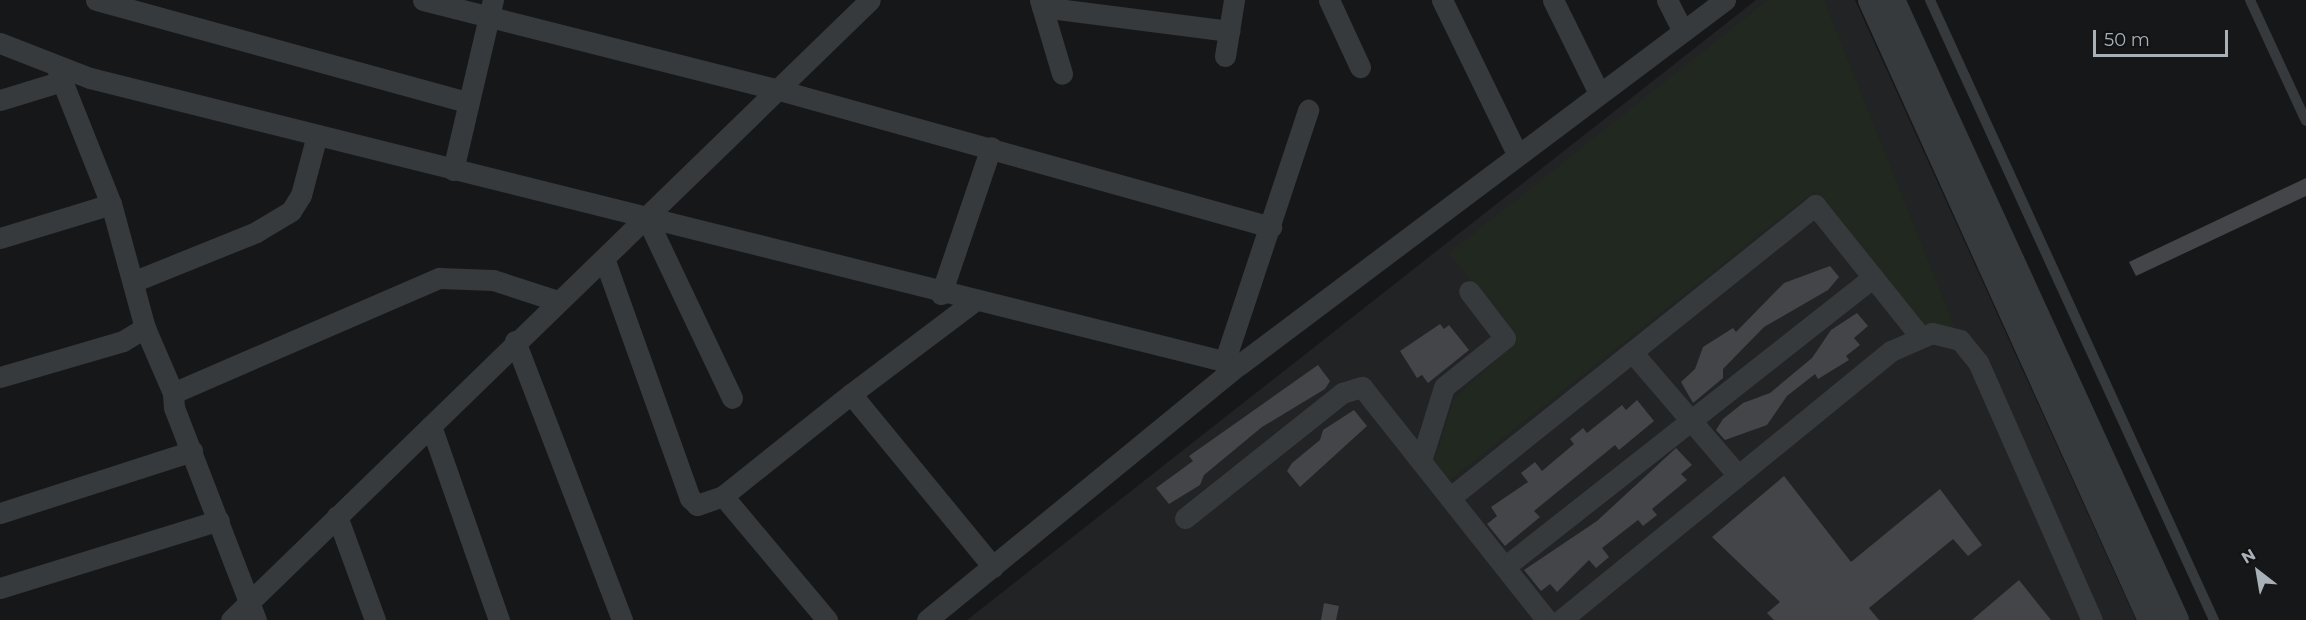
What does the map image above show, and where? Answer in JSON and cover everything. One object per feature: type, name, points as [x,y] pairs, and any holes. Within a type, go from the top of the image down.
[{"type":"street","points":[[96,0],[468,102]]},
{"type":"street","points":[[423,0],[490,9],[991,147],[1270,227]]},
{"type":"street","points":[[231,620],[253,611],[337,516],[515,341],[605,261],[870,0]]},
{"type":"street","points":[[1225,56],[1234,0]]},
{"type":"street","points":[[1329,0],[1360,67]]},
{"type":"street","points":[[1442,0],[1517,154]]},
{"type":"street","points":[[1554,0],[1599,93]]},
{"type":"street","points":[[1667,0],[1683,31]]},
{"type":"street","points":[[927,620],[993,567],[1231,364],[1725,0]]},
{"type":"street","points":[[1871,0],[2151,620]]},
{"type":"street","points":[[1892,0],[2176,620]]},
{"type":"street","points":[[1062,74],[1041,4],[1229,31]]},
{"type":"street","points":[[453,170],[490,9]]},
{"type":"street","points":[[0,43],[60,74],[317,135],[941,294],[1231,364]]},
{"type":"street","points":[[0,100],[60,74]]},
{"type":"street","points":[[60,74],[111,204],[135,280],[145,328],[173,393],[192,451],[253,611]]},
{"type":"street","points":[[1231,364],[1270,227],[1308,110]]},
{"type":"street","points":[[135,280],[256,232],[291,211],[301,195],[317,135]]},
{"type":"street","points":[[941,294],[991,147]]},
{"type":"street","points":[[0,238],[111,204]]},
{"type":"street","points":[[1451,498],[1815,205],[1920,336]]},
{"type":"street","points":[[647,219],[732,398]]},
{"type":"street","points":[[605,261],[690,498],[705,505],[723,496],[851,394],[973,302]]},
{"type":"street","points":[[1506,566],[1873,277]]},
{"type":"street","points":[[173,393],[439,278],[493,280],[558,301]]},
{"type":"street","points":[[1421,461],[1444,387],[1504,338],[1469,291]]},
{"type":"street","points":[[0,378],[123,341],[145,328]]},
{"type":"street","points":[[1561,620],[1737,474],[1891,351],[1920,336],[1944,333],[1975,356],[2092,620]]},
{"type":"street","points":[[515,341],[622,620]]},
{"type":"street","points":[[1632,352],[1689,421],[1737,474]]},
{"type":"street","points":[[1185,518],[1355,387],[1362,387],[1547,620]]},
{"type":"street","points":[[851,394],[993,567]]},
{"type":"street","points":[[431,426],[499,620]]},
{"type":"street","points":[[0,513],[192,451]]},
{"type":"street","points":[[723,496],[827,620]]},
{"type":"street","points":[[337,516],[375,620]]},
{"type":"street","points":[[0,588],[219,520]]},
{"type":"lane","points":[[1930,0],[2214,620]]},
{"type":"lane","points":[[2250,0],[2306,121]]},
{"type":"shaded area","points":[[1756,0],[1855,0],[2136,620],[967,620]]},
{"type":"shaded area","points":[[1768,0],[1824,0],[1960,340],[1917,332],[1813,192],[1450,480],[1434,461],[1454,399],[1517,340],[1449,253]]},
{"type":"building","points":[[2306,178],[2306,196],[2136,276],[2129,262]]},
{"type":"building","points":[[1830,266],[1839,277],[1828,290],[1764,327],[1723,369],[1723,378],[1693,403],[1681,382],[1695,369],[1703,347],[1733,328],[1736,332],[1784,283]]},
{"type":"building","points":[[1857,313],[1868,326],[1854,338],[1860,345],[1846,356],[1849,360],[1818,379],[1815,374],[1787,396],[1767,425],[1725,440],[1716,430],[1723,419],[1743,403],[1770,393],[1812,358],[1831,330]]},
{"type":"building","points":[[1440,324],[1444,329],[1449,325],[1469,350],[1428,383],[1422,375],[1417,378],[1400,351]]},
{"type":"building","points":[[1318,365],[1330,381],[1325,389],[1262,427],[1204,475],[1200,485],[1169,504],[1156,488],[1193,461],[1189,456]]},
{"type":"building","points":[[1637,400],[1654,421],[1619,450],[1615,445],[1534,511],[1540,517],[1505,546],[1487,524],[1497,516],[1491,507],[1528,482],[1521,473],[1535,462],[1542,471],[1574,444],[1570,439],[1583,428],[1587,433],[1622,405],[1626,410]]},
{"type":"building","points":[[1354,410],[1367,426],[1300,487],[1287,471],[1292,463],[1320,440],[1323,430]]},
{"type":"building","points":[[1676,448],[1692,465],[1681,474],[1687,480],[1652,509],[1657,515],[1643,526],[1638,520],[1602,548],[1609,557],[1596,568],[1589,560],[1557,592],[1550,584],[1541,591],[1524,570],[1597,521]]},
{"type":"building","points":[[1784,476],[1851,562],[1940,489],[1982,545],[1968,556],[1953,539],[1869,608],[1879,620],[1774,620],[1767,613],[1780,602],[1712,537]]},
{"type":"building","points":[[2019,580],[2051,620],[1972,620]]},
{"type":"building","points":[[1324,603],[1339,606],[1336,620],[1321,620]]}]
